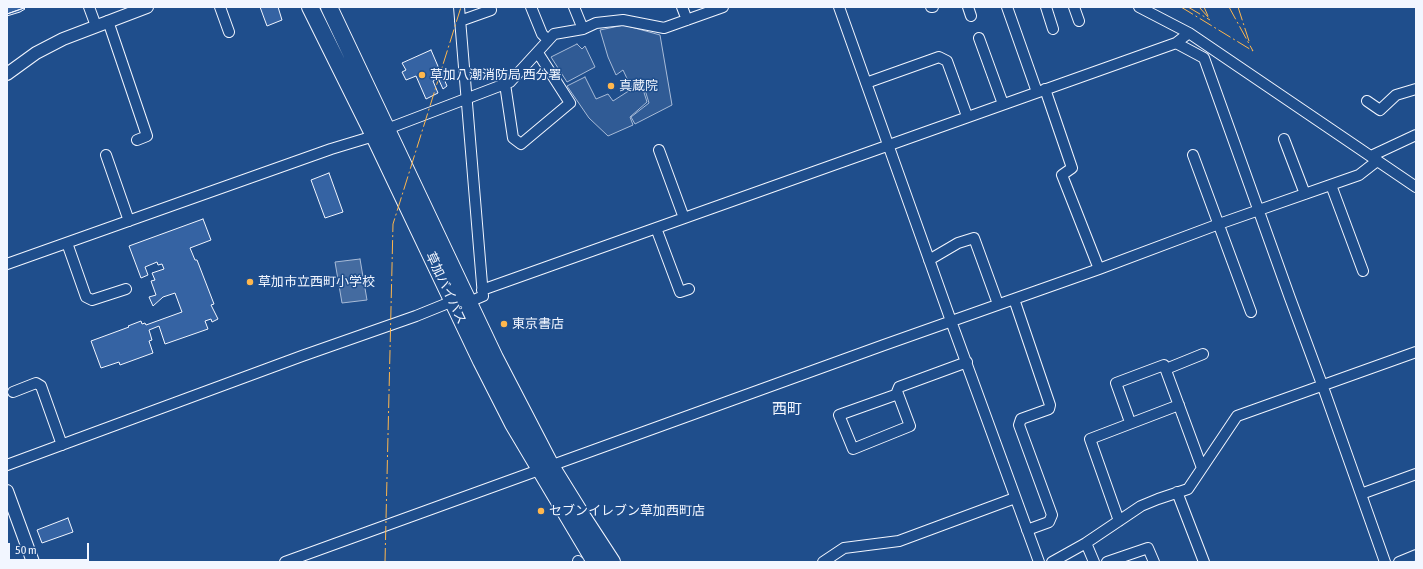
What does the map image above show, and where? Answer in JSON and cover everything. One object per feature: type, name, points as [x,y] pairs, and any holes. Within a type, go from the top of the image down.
[{"type":"highway","name":"草加バイパス","points":[[310,7],[381,132],[469,302],[496,358],[545,468],[595,562]]},
{"type":"highway","name":"草加バイパス","points":[[329,7],[453,301],[513,424],[582,516],[612,562]]},
{"type":"street","points":[[89,7],[96,26]]},
{"type":"street","points":[[7,74],[49,46],[63,39],[147,7]]},
{"type":"street","points":[[220,7],[229,32]]},
{"type":"street","points":[[458,7],[483,296],[469,302]]},
{"type":"street","points":[[531,7],[542,34],[548,40]]},
{"type":"street","points":[[574,7],[583,29]]},
{"type":"street","points":[[682,7],[687,20]]},
{"type":"street","points":[[7,264],[381,132],[510,82],[554,34],[583,29],[596,23],[622,20],[664,28],[723,7]]},
{"type":"street","points":[[839,7],[1015,498],[1040,562]]},
{"type":"street","points":[[1008,7],[1072,168],[1062,175],[1099,269]]},
{"type":"street","points":[[1046,7],[1053,29]]},
{"type":"street","points":[[1074,7],[1079,21]]},
{"type":"street","points":[[1139,7],[1189,33],[1416,187]]},
{"type":"street","points":[[460,21],[491,10]]},
{"type":"street","points":[[108,22],[147,136],[137,140]]},
{"type":"street","points":[[482,290],[888,146],[967,116],[1176,43],[1189,33]]},
{"type":"street","points":[[979,38],[1003,104]]},
{"type":"street","points":[[1176,43],[1204,58],[1385,562]]},
{"type":"street","points":[[505,84],[513,138],[521,144],[570,103],[538,53]]},
{"type":"street","points":[[866,82],[939,57],[947,60],[967,116]]},
{"type":"street","points":[[1367,101],[1380,110],[1396,95],[1416,89]]},
{"type":"street","points":[[285,562],[998,304],[1099,269],[1219,224],[1359,175],[1374,158],[1416,135]]},
{"type":"street","points":[[1284,139],[1305,194]]},
{"type":"street","points":[[659,150],[684,218]]},
{"type":"street","points":[[106,155],[129,221]]},
{"type":"street","points":[[1193,155],[1251,312]]},
{"type":"street","points":[[1331,185],[1363,271]]},
{"type":"street","points":[[656,228],[680,292],[689,289]]},
{"type":"street","points":[[929,260],[958,243],[974,238],[998,304]]},
{"type":"street","points":[[67,242],[86,297],[92,300],[126,289]]},
{"type":"street","points":[[1014,299],[1050,405],[1049,409],[1021,419],[1019,425],[1052,515],[1049,522],[1028,530]]},
{"type":"street","points":[[7,465],[302,356],[416,316],[453,301]]},
{"type":"street","points":[[1052,562],[1086,543],[1141,506],[1188,489],[1237,416],[1323,387],[1416,352]]},
{"type":"street","points":[[1166,369],[1204,354]]},
{"type":"street","points":[[898,394],[839,415],[853,449],[910,426],[898,394],[897,392],[899,387],[967,362]]},
{"type":"street","points":[[1130,422],[1116,383],[1164,365],[1202,468]]},
{"type":"street","points":[[13,392],[36,383],[41,386],[62,445]]},
{"type":"street","points":[[1120,521],[1090,439],[1130,422],[1179,405]]},
{"type":"street","points":[[1361,494],[1416,474]]},
{"type":"street","points":[[7,491],[32,562]]},
{"type":"street","points":[[1177,492],[1204,562]]},
{"type":"street","points":[[823,562],[844,548],[898,541],[1015,498]]},
{"type":"street","points":[[1086,543],[1094,562]]},
{"type":"street","points":[[1107,562],[1127,559],[1148,548],[1154,562]]},
{"type":"street","points":[[1399,562],[1416,555]]},
{"type":"shaded area","points":[[624,25],[660,35],[672,105],[635,124],[631,117],[649,103],[642,80],[631,87],[623,70],[616,75],[608,57],[600,30]]},
{"type":"shaded area","points":[[577,44],[582,49],[585,46],[595,67],[567,82],[551,57]]},
{"type":"shaded area","points":[[585,77],[596,99],[608,94],[613,101],[641,83],[647,102],[630,117],[633,125],[608,136],[589,118],[567,86]]},
{"type":"shaded area","points":[[360,259],[367,300],[342,303],[335,262]]},
{"type":"building","points":[[7,7],[24,7],[24,8],[7,14]]},
{"type":"building","points":[[260,7],[278,7],[282,20],[267,26]]},
{"type":"building","points":[[24,8],[25,9],[20,12],[7,16],[7,14]]},
{"type":"building","points":[[431,50],[440,71],[446,69],[449,77],[444,79],[447,86],[443,89],[438,78],[433,81],[438,93],[426,99],[416,76],[406,80],[402,72],[406,70],[402,63]]},
{"type":"building","points":[[329,173],[343,212],[325,218],[311,180]]},
{"type":"building","points":[[203,219],[211,240],[190,248],[195,260],[197,260],[214,304],[211,305],[218,319],[212,322],[211,319],[205,321],[208,329],[165,344],[159,326],[149,330],[152,340],[149,341],[153,353],[120,365],[119,362],[101,368],[91,341],[141,321],[142,324],[145,323],[146,325],[182,312],[175,293],[163,297],[153,306],[149,297],[156,295],[151,281],[155,280],[152,273],[164,269],[162,264],[158,265],[157,262],[145,267],[148,275],[141,278],[129,246]]},
{"type":"building","points":[[68,518],[73,532],[42,543],[37,530]]},
{"type":"power","points":[[385,562],[393,224],[461,7]]},
{"type":"power","points":[[1181,7],[1253,51]]},
{"type":"power","points":[[1188,7],[1210,20]]},
{"type":"power","points":[[1199,7],[1209,18]]},
{"type":"power","points":[[1204,7],[1208,16]]},
{"type":"power","points":[[1229,7],[1253,51]]},
{"type":"power","points":[[1238,7],[1249,41]]},
{"type":"place","name":"草加八潮消防局 西分署","points":[[422,75]]},
{"type":"place","name":"真蔵院","points":[[611,86]]},
{"type":"place","name":"草加市立西町小学校","points":[[250,282]]},
{"type":"place","name":"東京書店","points":[[504,324]]},
{"type":"place","name":"セブンイレブン草加西町店","points":[[541,511]]},
{"type":"district","name":"西町","points":[[787,409]]}]
